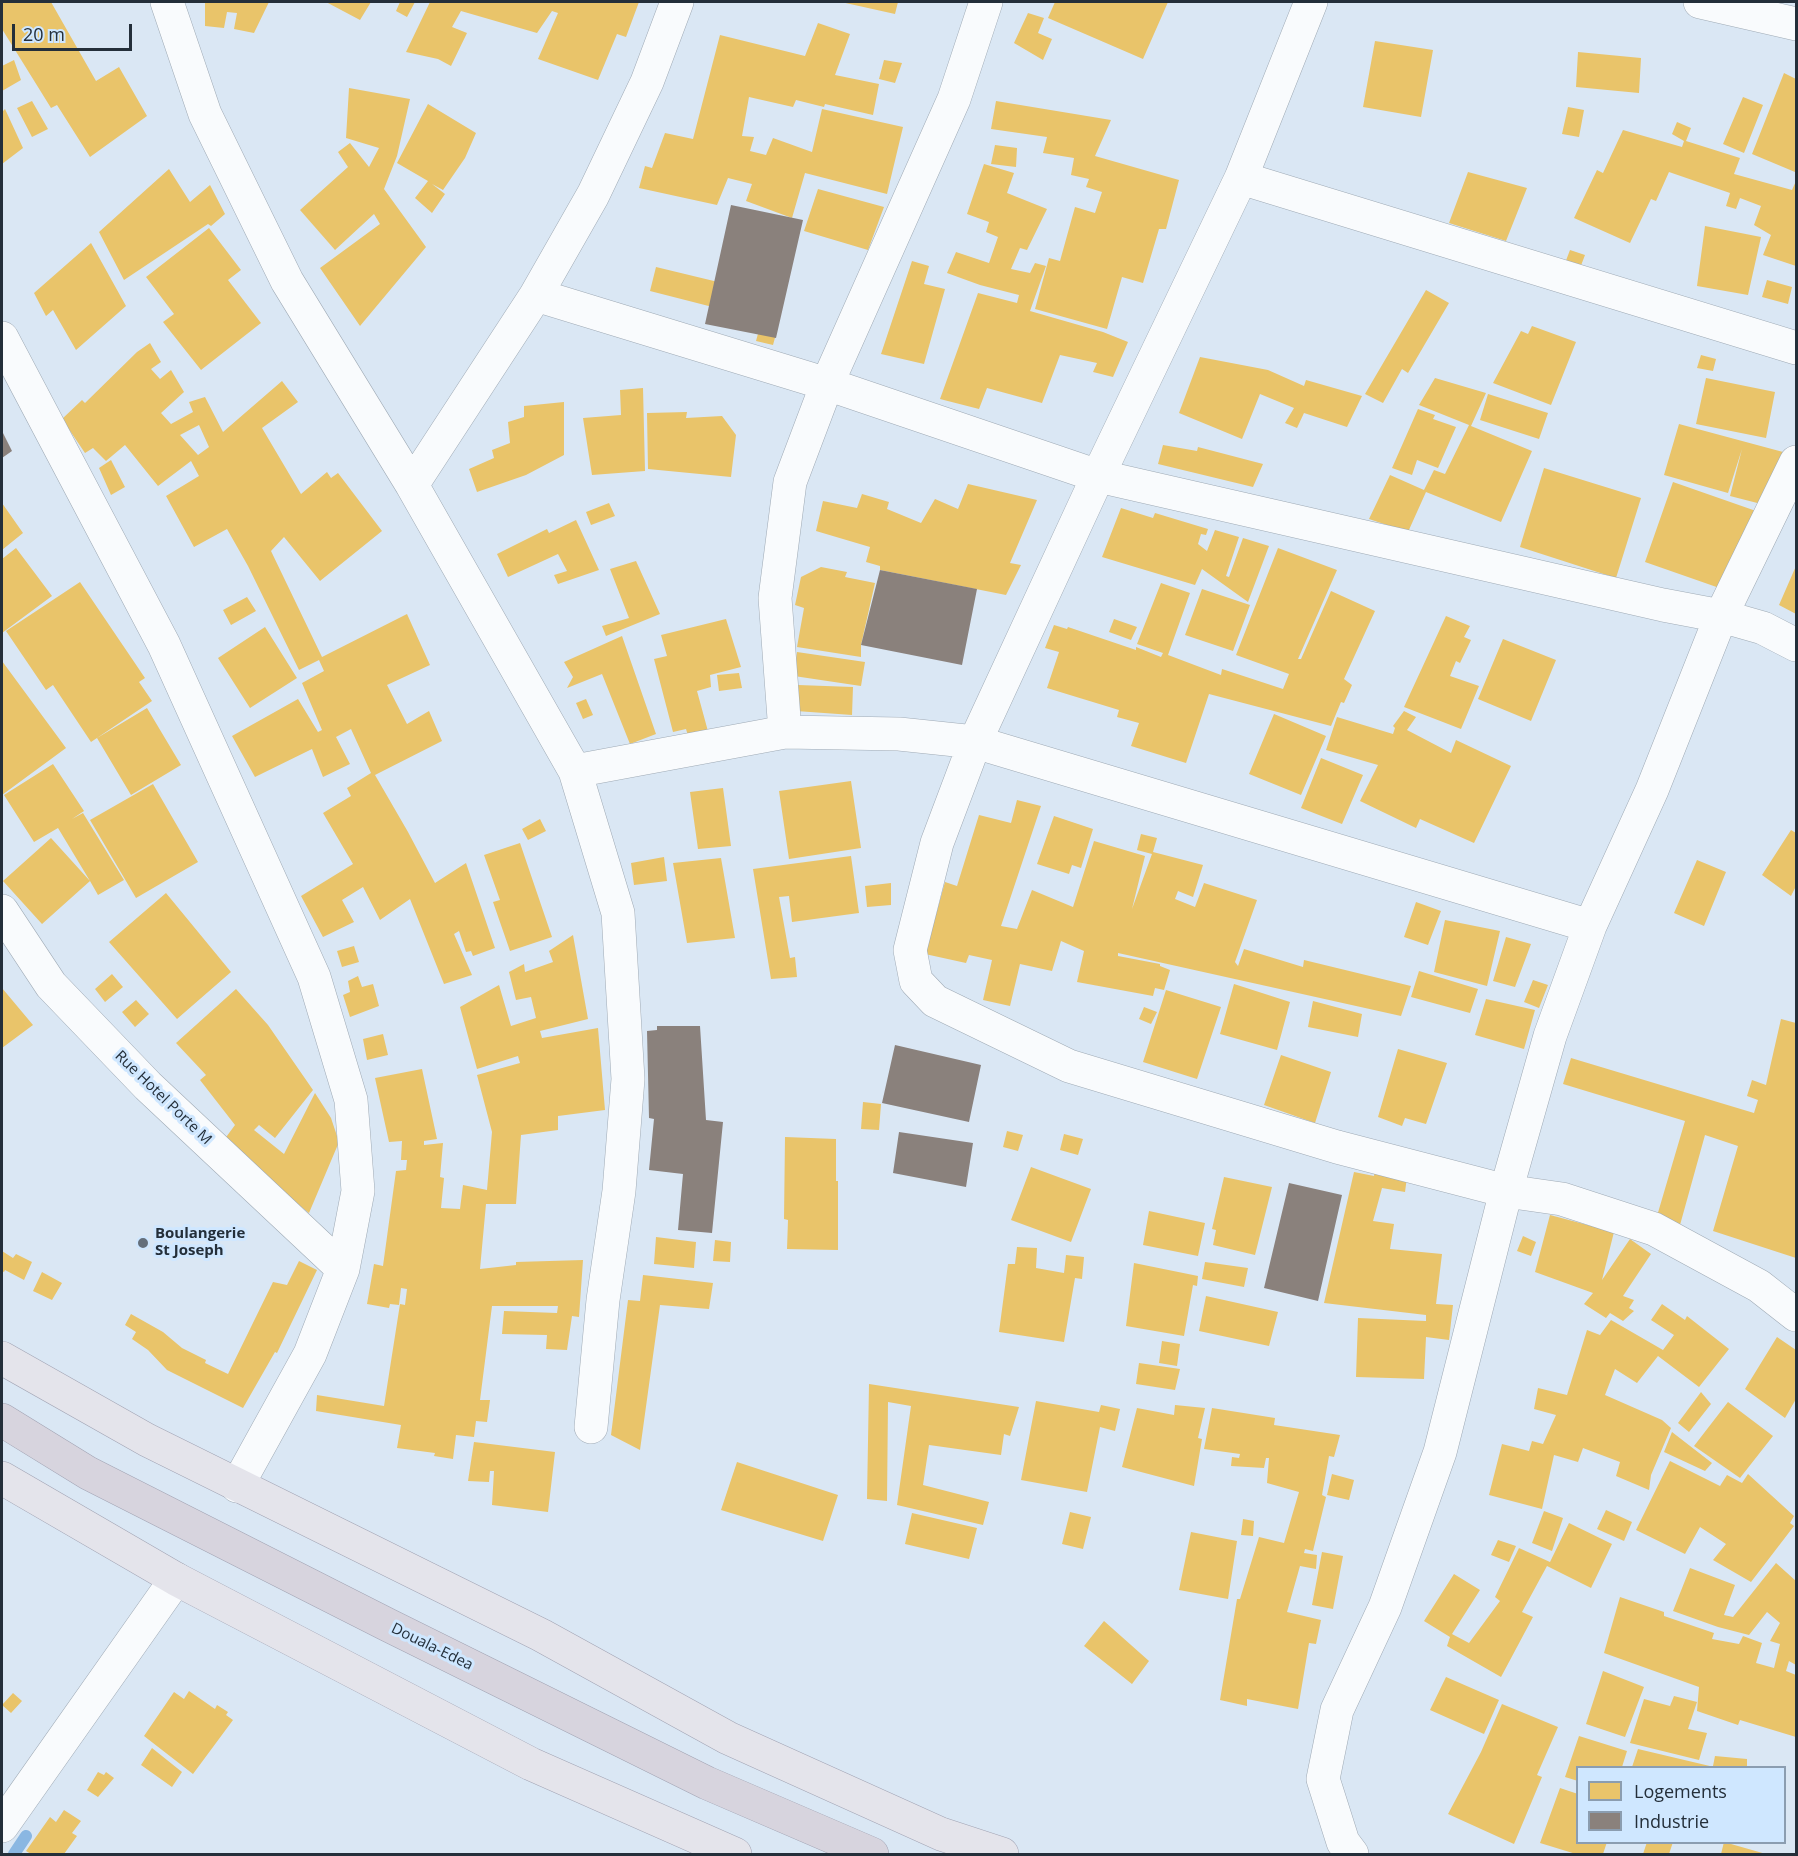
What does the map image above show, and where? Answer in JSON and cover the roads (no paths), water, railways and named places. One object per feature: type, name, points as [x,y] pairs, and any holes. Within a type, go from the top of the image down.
[{"type":"highway","name":"Douala-Edea","points":[[2,1420],[88,1473],[398,1630],[707,1783],[872,1854]]},
{"type":"main road","points":[[2,1359],[147,1440],[541,1635],[728,1738],[941,1834],[1002,1854]]},
{"type":"main road","points":[[2,1478],[176,1579],[531,1764],[735,1854]]},
{"type":"street","points":[[167,2],[205,114],[287,281],[412,485],[575,771],[618,913],[628,1079],[619,1191],[603,1300],[591,1427]]},
{"type":"street","points":[[412,485],[536,295],[593,195],[647,82],[677,2]]},
{"type":"street","points":[[785,732],[776,597],[790,482],[827,384],[954,99],[986,2]]},
{"type":"street","points":[[1311,2],[1242,178],[1098,476],[975,742],[937,843],[910,950],[916,981],[935,1001],[1069,1066],[1336,1147],[1506,1191],[1562,1199],[1654,1229],[1759,1286],[1797,1316]]},
{"type":"street","points":[[1701,2],[1797,24]]},
{"type":"street","points":[[1242,178],[1797,348]]},
{"type":"street","points":[[536,295],[827,384],[1098,476],[1651,603],[1721,616],[1763,628],[1797,645]]},
{"type":"street","points":[[2,338],[164,645],[314,977],[351,1100],[358,1191],[343,1269],[310,1354],[237,1486]]},
{"type":"street","points":[[1352,1854],[1343,1842],[1323,1779],[1337,1710],[1385,1607],[1440,1452],[1506,1191],[1550,1036],[1590,926],[1652,790],[1721,616],[1797,462]]},
{"type":"street","points":[[575,771],[785,732],[899,734],[975,742],[1590,926]]},
{"type":"street","name":"Rue Hotel Porte M","points":[[2,912],[59,994],[148,1086],[343,1269]]},
{"type":"street","points":[[2,1826],[176,1579]]},
{"type":"waterway","points":[[14,1854],[26,1836]]},
{"type":"place","name":"Boulangerie St Joseph","points":[[143,1243]]}]
